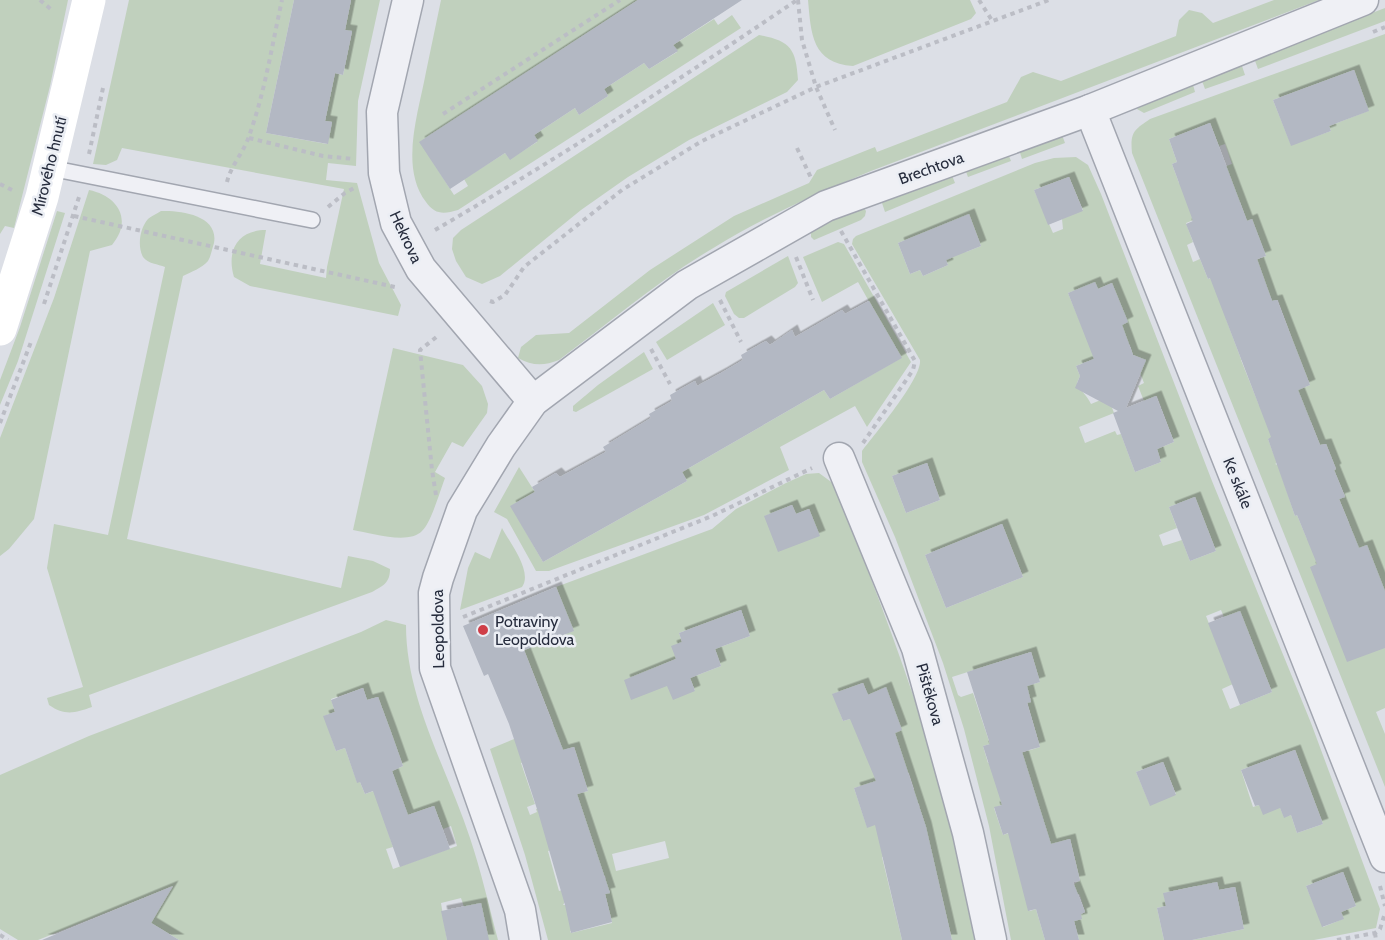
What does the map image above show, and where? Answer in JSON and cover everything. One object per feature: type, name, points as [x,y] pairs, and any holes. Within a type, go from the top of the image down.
[{"type":"main road","name":"Mírového hnutí","points":[[0,329],[50,168],[89,0]]},
{"type":"street","name":"Hekrova","points":[[408,0],[382,112],[374,166],[396,223],[421,269],[533,401]]},
{"type":"street","name":"Brechtova","points":[[533,401],[687,285],[826,206],[1090,110],[1363,0]]},
{"type":"street","name":"Ke skále","points":[[1090,110],[1382,870]]},
{"type":"street","name":"Leopoldova","points":[[525,940],[520,910],[435,668],[434,593],[462,510],[501,446],[533,401]]},
{"type":"street","name":"Pištěkova","points":[[839,458],[917,648],[969,833],[991,940]]},
{"type":"lane","points":[[50,168],[312,220]]},
{"type":"path","points":[[223,202],[229,172],[249,138],[266,76],[282,0]]},
{"type":"path","points":[[443,114],[620,0]]},
{"type":"path","points":[[426,235],[507,188],[633,109],[797,0],[802,40],[816,87],[835,130]]},
{"type":"path","points":[[979,0],[993,22]]},
{"type":"path","points":[[485,299],[493,302],[505,295],[525,267],[622,190],[702,141],[816,87],[1049,0]]},
{"type":"path","points":[[249,138],[374,166]]},
{"type":"path","points":[[797,148],[811,177]]},
{"type":"path","points":[[312,220],[374,166]]},
{"type":"path","points":[[462,617],[712,516],[799,473],[857,452],[913,370],[915,361],[826,206]]},
{"type":"path","points":[[74,216],[404,289]]},
{"type":"path","points":[[835,238],[852,230]]},
{"type":"path","points":[[796,257],[813,300]]},
{"type":"path","points":[[719,298],[741,342]]},
{"type":"path","points":[[646,341],[670,384]]},
{"type":"path","points":[[420,350],[437,500]]},
{"type":"path","points":[[1382,870],[1385,906]]},
{"type":"path","points":[[1337,940],[1375,933],[1385,919],[1385,913]]},
{"type":"path","points":[[1375,933],[1376,940]]},
{"type":"path","points":[[0,935],[8,940]]},
{"type":"green space","points":[[0,0],[68,0],[50,86],[14,228],[5,226],[0,234]]},
{"type":"green space","points":[[129,0],[294,0],[266,133],[327,144],[332,122],[325,121],[335,73],[343,75],[352,32],[345,30],[351,0],[380,0],[358,101],[356,166],[328,163],[326,180],[357,183],[379,263],[401,305],[398,316],[250,286],[234,277],[232,258],[236,243],[248,234],[266,230],[260,264],[326,278],[344,189],[122,148],[117,160],[106,165],[93,164]]},
{"type":"green space","points":[[441,0],[638,0],[420,142],[454,195],[468,186],[464,179],[505,153],[510,159],[537,142],[534,135],[575,108],[579,115],[608,96],[604,89],[644,63],[649,69],[677,52],[673,45],[714,19],[718,25],[732,15],[741,28],[458,210],[440,212],[429,206],[418,188],[412,156],[416,121]]},
{"type":"green space","points":[[808,0],[970,0],[976,13],[971,19],[853,66],[839,64],[829,59],[816,45]]},
{"type":"green space","points":[[1274,0],[1319,0],[871,171],[811,197],[734,236],[695,259],[559,360],[538,364],[528,363],[518,358],[521,347],[536,335],[569,333],[650,270],[734,216],[809,183],[817,170],[875,147],[877,152],[1007,102],[1021,77],[1033,72],[1061,81],[1176,36],[1179,20],[1189,10],[1202,13],[1213,23]]},
{"type":"green space","points":[[1385,8],[1385,21],[1258,69],[1254,58]]},
{"type":"green space","points":[[1385,34],[1385,708],[1376,712],[1385,734],[1385,787],[1132,153],[1134,132],[1150,119]],"holes":[[[1354,70],[1368,111],[1329,126],[1331,131],[1291,145],[1273,100]],[[1210,123],[1219,146],[1225,144],[1232,164],[1179,183],[1172,164],[1177,162],[1169,139]],[[1240,202],[1247,221],[1252,220],[1266,256],[1208,279],[1200,259],[1193,262],[1187,245],[1193,242],[1186,223]],[[1268,291],[1272,301],[1278,300],[1292,339],[1241,359],[1226,319]],[[1292,340],[1310,385],[1259,405],[1241,360]],[[1311,422],[1320,445],[1326,444],[1336,469],[1334,470],[1345,496],[1339,499],[1349,523],[1307,539],[1297,515],[1295,516],[1278,465],[1275,464],[1277,463],[1268,439]]]},
{"type":"green space","points":[[759,35],[784,43],[793,53],[798,80],[787,92],[689,140],[628,177],[581,210],[500,276],[482,284],[466,277],[452,249],[453,238],[461,230]]},
{"type":"green space","points":[[1241,63],[1245,75],[1205,89],[1201,78]]},
{"type":"green space","points":[[1192,81],[1195,92],[1144,113],[1137,109],[1142,102]]},
{"type":"green space","points":[[1062,135],[1065,143],[1022,159],[1018,146]]},
{"type":"green space","points":[[1007,151],[1011,161],[968,177],[964,166]]},
{"type":"green space","points":[[1076,157],[1088,165],[1101,194],[1212,481],[1311,723],[1380,909],[1376,928],[1314,940],[1192,940],[1244,929],[1235,887],[1219,890],[1217,882],[1198,894],[1196,886],[1164,893],[1166,906],[1157,908],[1164,940],[1079,940],[1074,921],[1081,919],[1081,914],[1085,912],[1080,896],[1076,895],[1073,885],[1080,880],[1070,839],[1019,854],[1028,909],[1030,911],[1036,909],[1045,940],[1011,940],[989,826],[964,729],[943,663],[895,537],[862,462],[862,451],[906,392],[919,368],[920,360],[852,244],[856,236],[1035,163],[1054,158]],"holes":[[[1069,177],[1083,210],[1062,219],[1063,229],[1053,233],[1034,190]],[[969,215],[981,246],[966,252],[943,253],[948,265],[923,276],[920,270],[910,274],[898,243]],[[1095,283],[1098,289],[1112,283],[1087,339],[1068,293]],[[1130,345],[1133,355],[1140,358],[1143,365],[1140,373],[1144,383],[1138,386],[1144,401],[1157,396],[1174,442],[1157,449],[1161,462],[1135,472],[1121,434],[1117,435],[1115,431],[1085,443],[1079,427],[1114,413],[1108,397],[1091,404],[1077,383],[1080,376],[1076,366]],[[927,463],[940,500],[906,513],[892,476]],[[1195,497],[1216,551],[1190,561],[1182,540],[1163,546],[1159,535],[1177,528],[1169,507]],[[1002,524],[1023,577],[946,608],[925,555]],[[1221,610],[1224,617],[1240,612],[1272,692],[1230,709],[1222,689],[1233,684],[1206,616]],[[1031,652],[1040,682],[1023,687],[1040,747],[988,763],[983,746],[990,744],[973,693],[961,697],[958,695],[952,677]],[[1295,750],[1323,824],[1297,833],[1291,815],[1284,817],[1280,808],[1259,805],[1253,807],[1241,770]],[[1163,762],[1176,794],[1150,805],[1136,772]],[[1004,804],[1012,832],[1003,835],[994,808]],[[1343,872],[1356,906],[1341,912],[1343,919],[1323,927],[1306,886]]]},
{"type":"green space","points":[[951,173],[955,183],[885,212],[881,200]]},
{"type":"green space","points":[[89,190],[115,203],[122,218],[121,227],[112,245],[90,251],[34,519],[9,549],[0,556],[0,438],[54,298]]},
{"type":"green space","points":[[858,207],[866,211],[861,220],[814,240],[811,237],[811,233],[819,226]]},
{"type":"green space","points":[[57,211],[65,213],[18,361],[0,405],[0,380],[20,327]]},
{"type":"green space","points":[[161,211],[187,213],[204,220],[214,234],[214,243],[208,261],[200,268],[183,276],[127,539],[341,588],[348,556],[373,561],[390,569],[390,574],[385,583],[372,592],[89,695],[92,707],[75,712],[65,712],[49,705],[47,698],[83,687],[47,568],[54,524],[108,535],[165,267],[143,257],[140,237],[148,219]]},
{"type":"green space","points":[[838,242],[844,244],[911,362],[867,427],[855,406],[780,447],[789,470],[704,515],[549,571],[536,571],[507,519],[494,512],[519,467],[535,492],[511,506],[543,562],[687,481],[682,472],[824,390],[830,399],[901,358],[858,282],[822,302],[803,257]]},
{"type":"green space","points":[[788,256],[798,283],[795,287],[744,318],[739,318],[734,314],[725,296],[726,292]]},
{"type":"green space","points":[[713,303],[725,325],[667,360],[656,342]]},
{"type":"green space","points":[[393,348],[463,365],[482,386],[488,404],[487,413],[463,447],[452,442],[435,472],[445,478],[429,521],[416,535],[399,538],[353,530]]},
{"type":"green space","points":[[644,352],[653,369],[576,412],[573,411],[573,406],[598,385]]},
{"type":"green space","points":[[819,473],[834,484],[904,667],[947,807],[968,897],[975,940],[952,940],[930,847],[882,857],[902,940],[548,940],[525,855],[490,749],[553,723],[524,650],[573,631],[556,587],[712,529],[736,509],[806,474]],"holes":[[[792,505],[796,514],[809,509],[819,536],[765,516]],[[741,610],[750,636],[715,649],[721,666],[690,678],[695,691],[659,666],[676,659],[682,642],[679,633]],[[863,683],[868,695],[885,688],[850,719],[843,721],[833,694]],[[574,747],[588,791],[548,802],[549,805],[536,809],[537,812],[530,815],[527,807],[535,804],[521,763]],[[909,773],[914,789],[910,790],[915,805],[920,806],[867,827],[854,788]],[[665,841],[669,858],[616,871],[612,854]],[[562,847],[598,878],[605,876],[606,878],[601,880],[610,892],[605,894],[612,923],[571,933],[570,931],[573,930],[566,905],[563,905],[565,902],[562,890],[559,891],[548,851]]]},
{"type":"green space","points":[[502,528],[523,566],[525,581],[522,587],[460,610],[468,568],[475,552],[490,559]]},
{"type":"green space","points":[[386,620],[406,625],[408,653],[420,707],[470,838],[498,940],[489,940],[464,907],[461,898],[441,903],[447,940],[179,940],[151,923],[171,887],[38,940],[18,940],[0,929],[0,775],[89,736],[361,632]],"holes":[[[363,688],[367,700],[378,697],[403,766],[392,771],[396,783],[365,794],[360,782],[357,782],[345,748],[336,751],[324,716],[335,712],[331,699]],[[434,806],[443,829],[451,826],[457,846],[393,869],[386,849],[393,847],[385,823]]]},
{"type":"building","points":[[294,0],[351,0],[345,30],[352,31],[343,75],[335,73],[325,121],[332,122],[328,144],[266,133]]},
{"type":"building","points":[[638,0],[742,0],[673,45],[678,51],[649,69],[644,63],[604,89],[608,96],[579,115],[575,108],[534,135],[538,141],[510,160],[505,153],[450,189],[419,142]]},
{"type":"building","points":[[1354,70],[1369,111],[1329,126],[1331,131],[1291,146],[1273,100]]},
{"type":"building","points":[[1210,123],[1247,221],[1252,219],[1266,256],[1257,259],[1272,301],[1277,300],[1310,385],[1298,390],[1320,445],[1326,444],[1336,469],[1334,470],[1345,497],[1339,499],[1359,548],[1367,545],[1385,591],[1385,648],[1347,662],[1310,567],[1317,564],[1297,515],[1295,516],[1268,439],[1271,437],[1210,278],[1208,279],[1186,224],[1193,221],[1172,164],[1177,162],[1169,139]]},
{"type":"building","points":[[1069,177],[1083,211],[1048,225],[1034,190]]},
{"type":"building","points":[[969,214],[981,246],[946,260],[948,265],[923,276],[920,270],[910,274],[898,243]]},
{"type":"building","points":[[1095,282],[1098,289],[1112,283],[1128,322],[1122,325],[1133,355],[1146,360],[1126,408],[1156,396],[1174,442],[1157,449],[1161,462],[1135,472],[1113,413],[1118,411],[1075,388],[1080,376],[1076,366],[1094,359],[1068,293]]},
{"type":"building","points":[[869,301],[902,358],[830,399],[824,390],[682,472],[687,481],[543,562],[510,506],[535,492],[532,487],[556,473],[560,477],[606,452],[603,447],[651,418],[649,414],[672,401],[670,395],[695,381],[697,386],[721,373],[743,360],[741,355],[766,341],[770,345],[792,330],[795,337],[842,310],[845,314]]},
{"type":"building","points":[[927,463],[940,500],[906,513],[892,476]]},
{"type":"building","points":[[1195,497],[1216,551],[1190,561],[1169,507]]},
{"type":"building","points":[[792,505],[796,514],[809,509],[820,536],[778,552],[764,516]]},
{"type":"building","points":[[1002,524],[1023,577],[946,608],[925,555]]},
{"type":"building","points":[[556,587],[574,631],[524,650],[563,750],[574,747],[588,791],[577,794],[610,893],[605,894],[612,922],[571,933],[538,812],[509,724],[488,674],[484,676],[463,626]]},
{"type":"building","points":[[741,610],[750,636],[715,649],[721,666],[690,678],[695,691],[673,700],[667,686],[631,700],[624,680],[676,659],[671,646],[682,642],[679,633]]},
{"type":"building","points":[[1240,611],[1272,692],[1240,705],[1208,623]]},
{"type":"building","points":[[1031,652],[1040,682],[1027,686],[1031,702],[1027,703],[1040,747],[1022,752],[1051,844],[1070,839],[1080,881],[1073,882],[1085,912],[1081,914],[1082,919],[1074,921],[1079,940],[1045,940],[1036,909],[1028,911],[1008,833],[1003,835],[994,807],[1002,805],[983,746],[990,744],[967,672]]},
{"type":"building","points":[[863,683],[868,695],[886,687],[902,730],[895,733],[926,827],[952,940],[902,940],[875,825],[867,828],[854,788],[876,781],[850,719],[843,721],[832,694]]},
{"type":"building","points":[[363,688],[367,700],[378,697],[391,732],[403,766],[392,771],[408,815],[434,806],[450,849],[400,867],[373,791],[365,794],[360,782],[357,783],[345,748],[336,751],[323,716],[335,712],[331,700]]},
{"type":"building","points":[[1295,750],[1323,824],[1297,833],[1291,815],[1284,818],[1280,808],[1263,815],[1259,805],[1255,806],[1241,770]]},
{"type":"building","points":[[1163,762],[1176,795],[1150,806],[1136,772]]},
{"type":"building","points":[[1343,872],[1356,906],[1341,912],[1344,919],[1322,927],[1306,886]]},
{"type":"building","points":[[1217,882],[1219,890],[1235,887],[1244,929],[1192,940],[1164,940],[1157,908],[1166,906],[1163,893]]},
{"type":"building","points":[[173,886],[151,923],[179,940],[42,940]]},
{"type":"building","points":[[481,903],[489,940],[447,940],[441,911]]},
{"type":"place","name":"Potraviny Leopoldova","points":[[483,630]]}]
